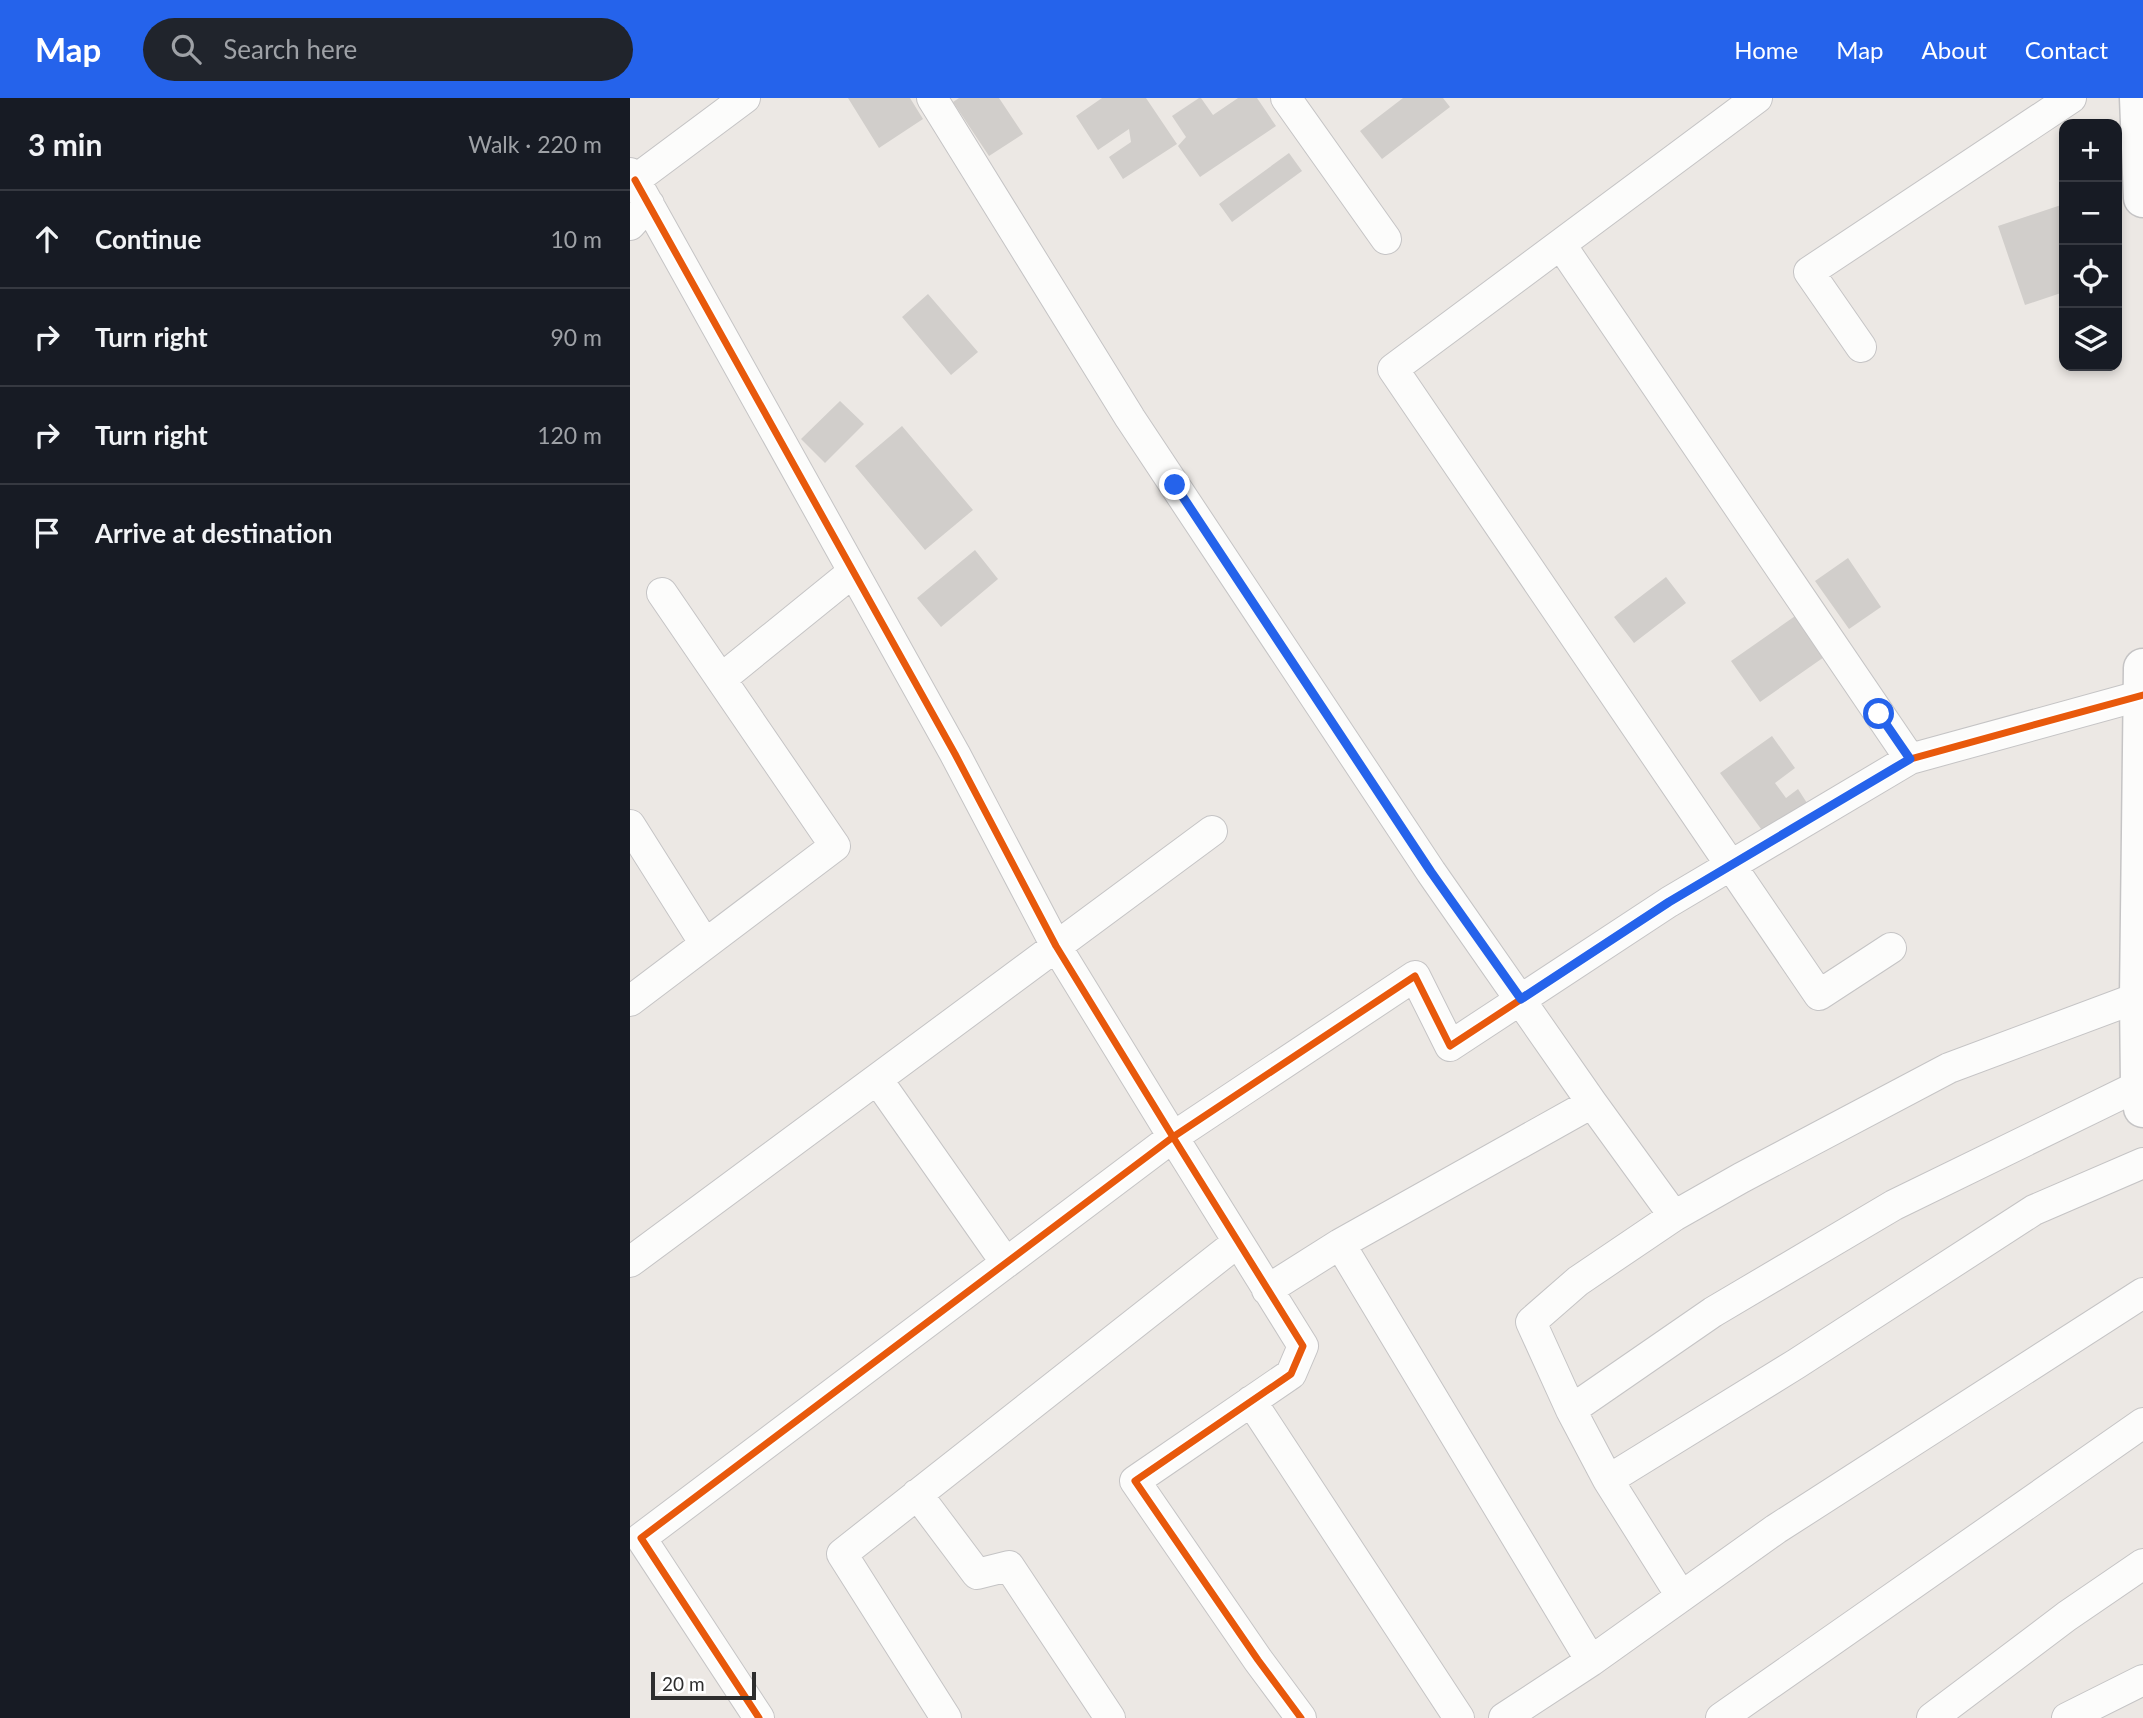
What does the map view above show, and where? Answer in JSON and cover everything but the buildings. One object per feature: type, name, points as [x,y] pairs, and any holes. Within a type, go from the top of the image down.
[{"type":"main road","points":[[2139,98],[2143,198]]},
{"type":"main road","points":[[2141,1097],[2139,997],[2143,668]]},
{"type":"street","points":[[745,98],[636,196],[955,754],[1056,946],[1303,1346],[1291,1374],[1135,1481],[1301,1718]]},
{"type":"street","points":[[932,98],[1130,418],[1431,872],[1674,1216]]},
{"type":"street","points":[[1286,98],[1386,239]]},
{"type":"street","points":[[1757,98],[1393,369],[1819,995],[1891,948]]},
{"type":"street","points":[[1861,346],[1809,272],[2071,98]]},
{"type":"street","points":[[1560,245],[1910,759]]},
{"type":"street","points":[[721,679],[853,572]]},
{"type":"street","points":[[630,1001],[835,846],[662,593]]},
{"type":"street","points":[[759,1718],[635,1542],[1173,1138],[1415,976],[1450,1046],[1669,902],[1910,759],[2143,695]]},
{"type":"street","points":[[630,825],[705,944]]},
{"type":"street","points":[[630,1262],[1212,831]]},
{"type":"street","points":[[1681,1596],[1608,1480],[1571,1410],[1531,1322],[1578,1281],[1674,1216],[1949,1068],[2139,997]]},
{"type":"street","points":[[877,1079],[1006,1263]]},
{"type":"street","points":[[1571,1410],[1713,1312],[1894,1205],[2141,1097]]},
{"type":"street","points":[[1268,1290],[1340,1244],[1592,1102]]},
{"type":"street","points":[[1608,1480],[1796,1364],[2034,1210],[2143,1163]]},
{"type":"street","points":[[946,1718],[842,1554],[1238,1242]]},
{"type":"street","points":[[1340,1244],[1591,1661]]},
{"type":"street","points":[[1504,1718],[1591,1661],[1776,1529],[2143,1293]]},
{"type":"street","points":[[1251,1401],[1459,1718]]},
{"type":"street","points":[[1721,1718],[2143,1423]]},
{"type":"street","points":[[917,1494],[977,1574],[1009,1566],[1110,1718]]},
{"type":"street","points":[[1932,1718],[2067,1616],[2143,1564]]},
{"type":"street","points":[[2067,1718],[2143,1680]]},
{"type":"cycle path","points":[[635,180],[955,754],[1056,946],[1173,1137],[1415,976],[1450,1046],[1669,902],[1910,759],[2143,695]]},
{"type":"cycle path","points":[[759,1718],[641,1538],[1173,1137],[1303,1346],[1291,1374],[1135,1481],[1301,1718]]},
{"type":"route","points":[[1175,485],[1431,872],[1521,999],[1669,902],[1910,759],[1879,714]]}]
